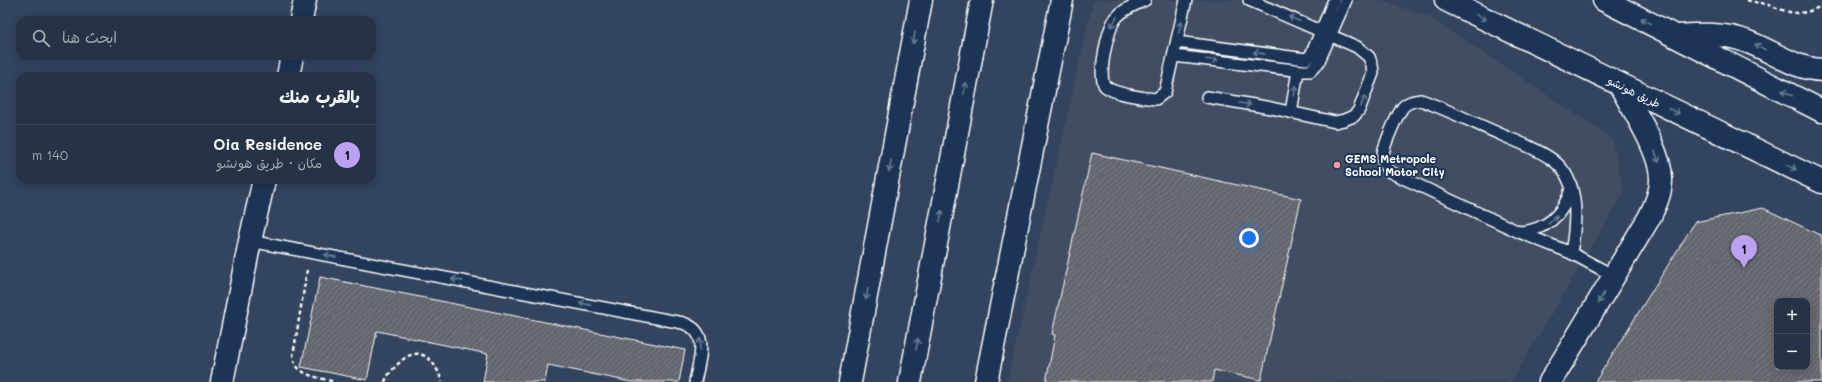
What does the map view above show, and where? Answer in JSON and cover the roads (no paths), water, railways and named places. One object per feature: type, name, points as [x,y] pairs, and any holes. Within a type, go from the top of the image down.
[{"type":"street","points":[[301,16],[305,0]]},
{"type":"street","points":[[850,382],[922,0]]},
{"type":"street","points":[[910,382],[982,0]]},
{"type":"street","points":[[986,382],[1062,0]]},
{"type":"street","name":"طريق هونشو","points":[[1446,0],[1822,182]]},
{"type":"street","points":[[1604,0],[1822,111]]},
{"type":"street","points":[[1676,36],[1697,34],[1723,35],[1748,42],[1795,65],[1822,70]]},
{"type":"street","points":[[289,72],[291,60]]},
{"type":"street","points":[[1550,382],[1649,218],[1658,199],[1661,180],[1659,160],[1620,85]]},
{"type":"street","points":[[222,382],[250,241],[263,184]]},
{"type":"lane","points":[[1145,0],[1121,13],[1111,26],[1102,77],[1106,87],[1116,92],[1151,98],[1160,98],[1165,92],[1186,0]]},
{"type":"lane","points":[[1207,97],[1291,112],[1335,122],[1354,116],[1360,110],[1373,73],[1369,57],[1364,52],[1326,33],[1249,0]]},
{"type":"lane","points":[[1174,56],[1298,71],[1310,71],[1316,66],[1334,0]]},
{"type":"lane","points":[[1177,42],[1302,60],[1311,55],[1346,0]]},
{"type":"lane","points":[[1291,112],[1298,71]]},
{"type":"lane","points":[[1571,253],[1575,216],[1571,189],[1562,168],[1554,161],[1546,155],[1421,100],[1413,101],[1405,105],[1399,112],[1383,154],[1385,167],[1390,172],[1519,232],[1571,253],[1614,276]]},
{"type":"lane","points":[[1519,232],[1543,228],[1553,221],[1567,201],[1571,189]]},
{"type":"lane","points":[[250,241],[690,325],[698,331],[701,339],[695,382]]},
{"type":"place","name":"GEMS Metropole School Motor City","points":[[1337,165]]},
{"type":"place","name":"Oia Residence","points":[[1744,268]]}]
